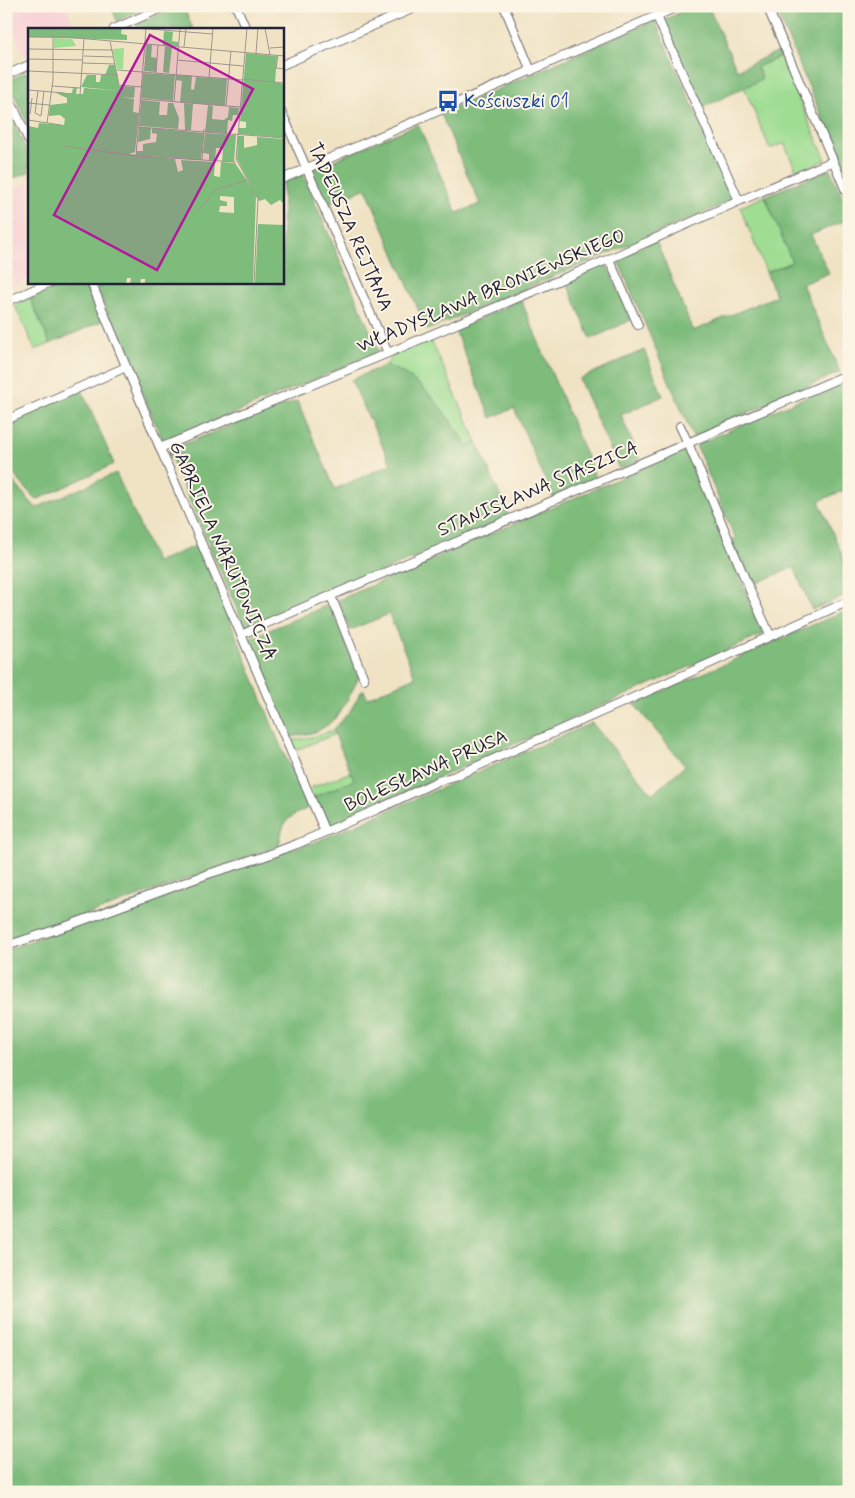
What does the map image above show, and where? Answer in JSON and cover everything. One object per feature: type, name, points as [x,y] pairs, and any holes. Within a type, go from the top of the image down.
[{"type":"street","points":[[116,28],[166,6]]},
{"type":"street","points":[[236,6],[246,28]]},
{"type":"street","points":[[284,64],[419,6]]},
{"type":"street","points":[[504,6],[531,71]]},
{"type":"street","points":[[284,178],[531,71],[661,10],[679,6]]},
{"type":"street","points":[[767,6],[849,198]]},
{"type":"street","points":[[661,10],[658,19],[738,201]]},
{"type":"street","points":[[6,75],[28,65]]},
{"type":"street","points":[[6,91],[28,139]]},
{"type":"street","name":"TADEUSZA REJTANA","points":[[284,118],[388,354]]},
{"type":"street","name":"WŁADYSŁAWA BRONIEWSKIEGO","points":[[160,448],[388,354],[833,161]]},
{"type":"street","points":[[609,259],[638,325]]},
{"type":"street","points":[[6,302],[46,284]]},
{"type":"street","name":"GABRIELA NARUTOWICZA","points":[[92,284],[325,832]]},
{"type":"street","points":[[6,420],[126,368]]},
{"type":"street","name":"STANISŁAWA STASZICA","points":[[241,635],[849,374]]},
{"type":"street","points":[[680,426],[770,635]]},
{"type":"street","points":[[330,596],[364,679]]},
{"type":"street","name":"BOLESŁAWA PRUSA","points":[[6,946],[70,925],[208,874],[260,858],[325,832],[849,601]]},
{"type":"shaded area","points":[[24,6],[66,6],[76,28],[28,28],[28,55],[25,56],[6,15]]},
{"type":"shaded area","points":[[28,182],[28,279],[6,289],[6,192]]},
{"type":"green space","points":[[111,6],[150,6],[117,21]]},
{"type":"green space","points":[[178,6],[183,6],[193,28],[139,28],[137,24]]},
{"type":"green space","points":[[693,6],[708,6],[737,70],[779,51],[780,57],[757,67],[762,79],[702,108],[664,20]]},
{"type":"green space","points":[[774,6],[849,6],[849,180]]},
{"type":"green space","points":[[655,20],[734,200],[427,330],[366,188],[327,205],[311,170],[418,124],[457,213],[480,204],[441,114]]},
{"type":"green space","points":[[780,57],[826,160],[797,173],[784,143],[770,149],[744,87],[762,79],[757,67]]},
{"type":"green space","points":[[28,71],[28,126],[8,80]]},
{"type":"green space","points":[[6,104],[28,155],[28,172],[6,181]]},
{"type":"green space","points":[[830,169],[849,213],[849,219],[811,235],[829,273],[802,284],[840,372],[693,437],[617,258],[656,241],[693,331],[776,296],[766,272],[792,262],[765,196]]},
{"type":"green space","points":[[303,174],[379,352],[164,443],[95,284],[284,284],[284,183]]},
{"type":"green space","points":[[765,196],[793,262],[766,272],[740,207]]},
{"type":"green space","points":[[606,263],[631,320],[591,339],[566,281]]},
{"type":"green space","points":[[65,284],[84,284],[102,321],[50,344],[30,298]]},
{"type":"green space","points":[[30,298],[50,344],[35,350],[15,305]]},
{"type":"green space","points":[[521,300],[596,479],[553,498],[514,408],[491,418],[455,330]]},
{"type":"green space","points":[[431,340],[477,442],[469,447],[428,393],[401,372],[386,365],[394,355]]},
{"type":"green space","points":[[644,350],[663,396],[621,415],[640,460],[619,469],[579,379]]},
{"type":"green space","points":[[386,365],[407,376],[428,393],[468,446],[477,442],[509,517],[246,630],[168,451],[297,401],[335,489],[391,464],[351,380]]},
{"type":"green space","points":[[849,378],[849,488],[819,501],[849,571],[849,594],[812,610],[794,567],[750,586],[731,540],[735,538],[696,445]]},
{"type":"green space","points":[[82,390],[114,464],[36,500],[6,466],[6,424]]},
{"type":"green space","points":[[685,450],[764,634],[327,827],[314,797],[354,780],[333,730],[350,711],[364,690],[367,698],[415,677],[389,614],[350,630],[338,600]]},
{"type":"green space","points":[[6,473],[36,508],[116,473],[156,562],[198,545],[308,808],[294,815],[286,822],[279,846],[6,944]]},
{"type":"green space","points":[[330,604],[359,677],[340,712],[329,724],[315,732],[289,737],[246,640]]},
{"type":"green space","points":[[849,609],[849,1492],[6,1492],[6,950],[213,874],[318,841],[592,723],[652,794],[685,766],[634,704]]},
{"type":"green space","points":[[333,730],[335,734],[294,751],[289,741],[312,737]]},
{"type":"green space","points":[[351,772],[355,780],[314,797],[310,788]]},
{"type":"place","name":"Kościuszki 01","points":[[448,101]]}]
